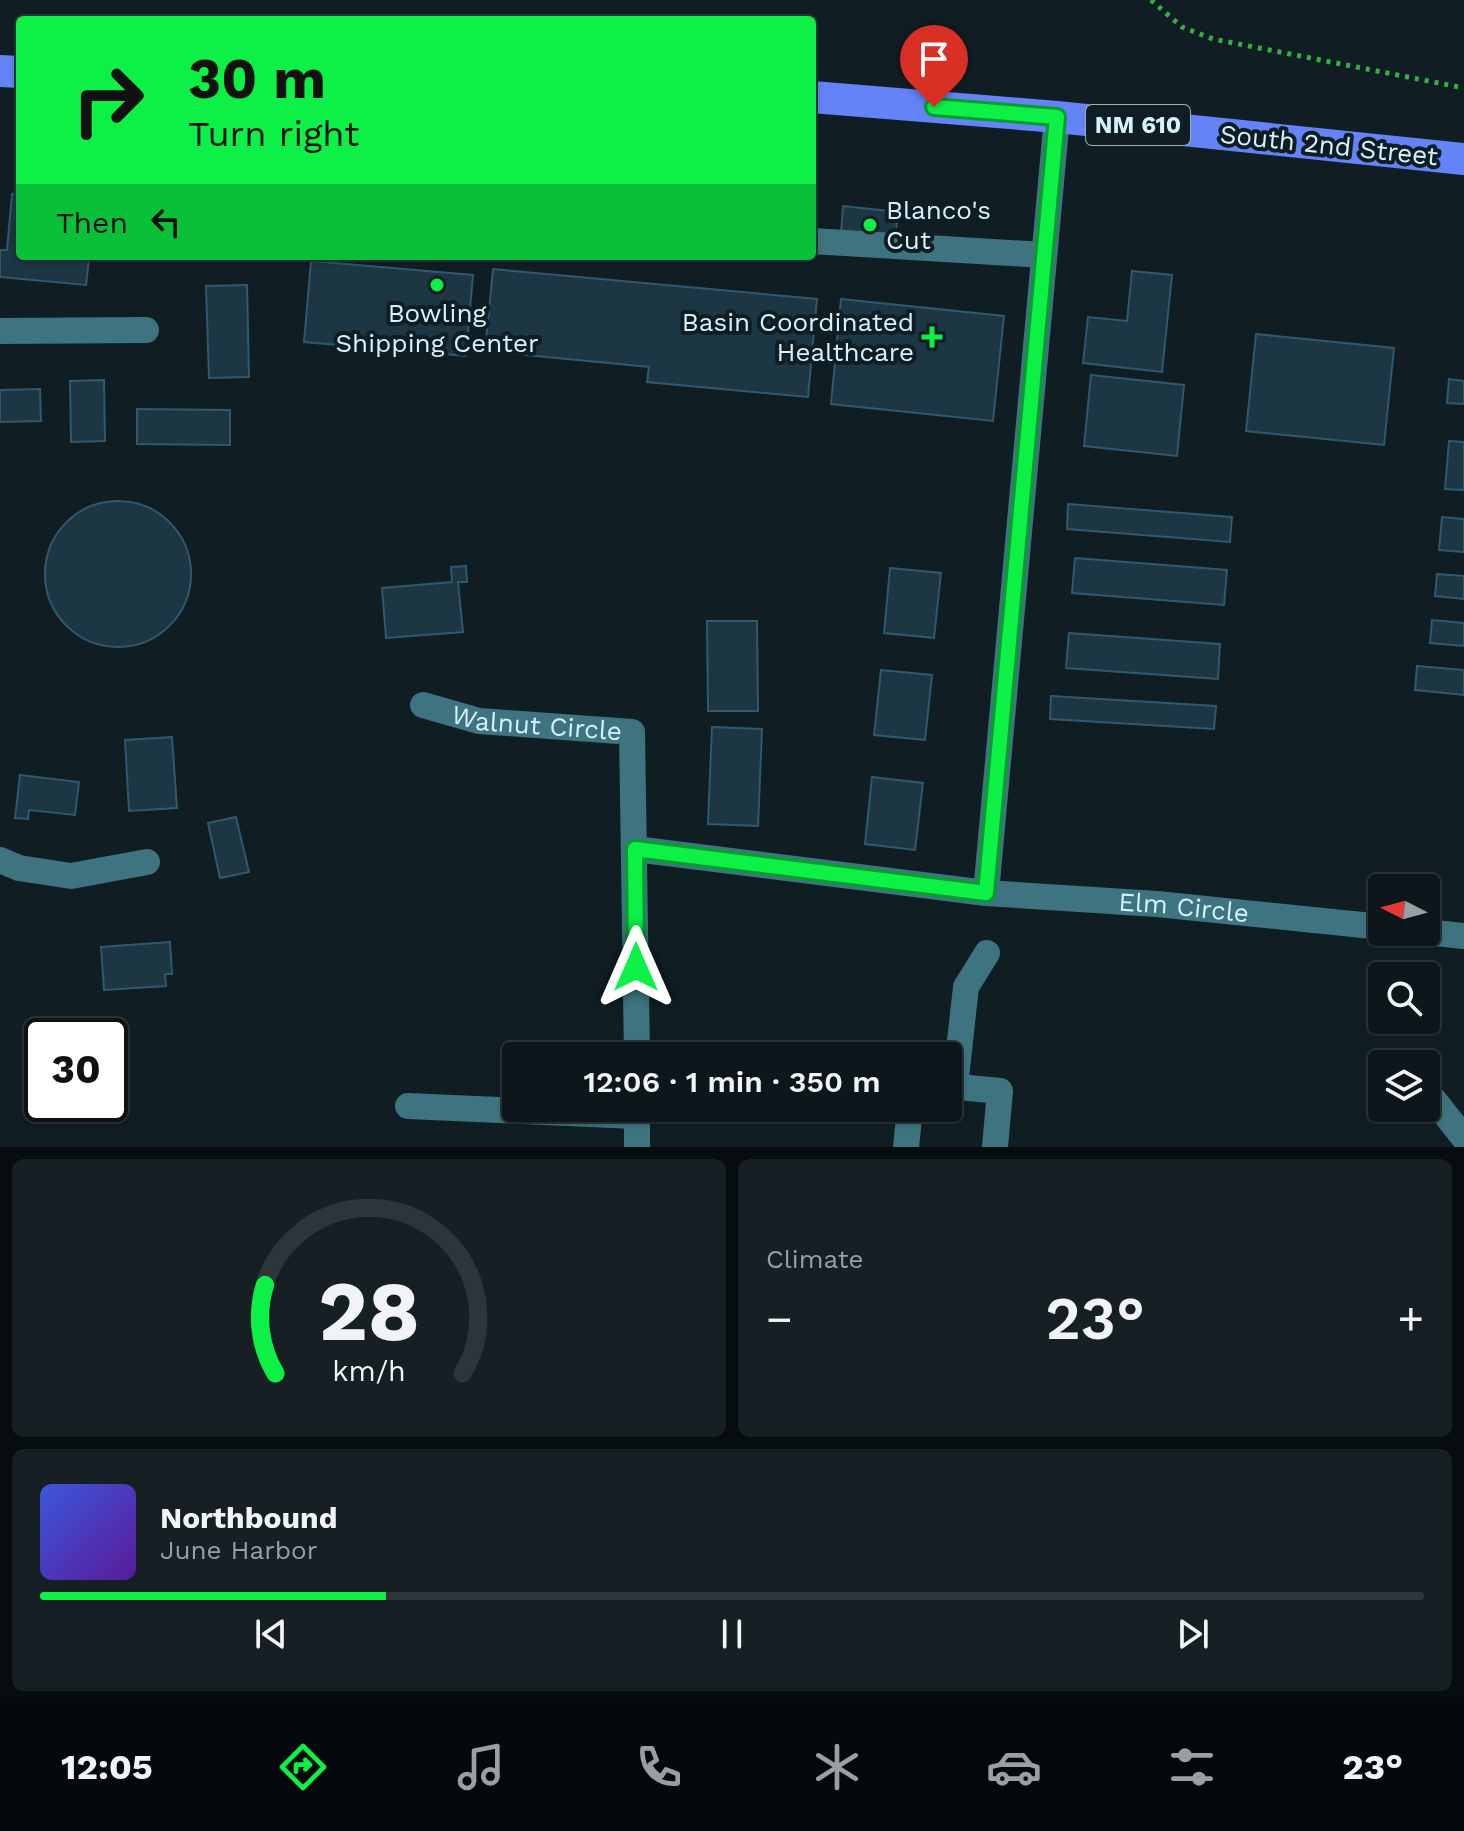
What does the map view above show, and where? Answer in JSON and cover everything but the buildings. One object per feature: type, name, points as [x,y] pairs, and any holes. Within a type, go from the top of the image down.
[{"type":"main road","name":"South 2nd Street","points":[[816,97],[1057,117],[1464,159]]},
{"type":"street","points":[[986,893],[1057,117]]},
{"type":"street","points":[[816,241],[1044,255]]},
{"type":"street","points":[[0,331],[146,330]]},
{"type":"street","name":"Walnut Circle","points":[[423,705],[479,721],[632,732],[635,849]]},
{"type":"street","points":[[635,849],[637,1042]]},
{"type":"street","name":"Elm Circle","points":[[635,849],[986,893],[1157,904],[1368,926]]},
{"type":"street","points":[[0,860],[19,868],[71,876],[147,862]]},
{"type":"street","points":[[1440,933],[1464,936]]},
{"type":"street","points":[[958,1042],[966,987],[987,953]]},
{"type":"street","points":[[962,1087],[1000,1091],[995,1147]]},
{"type":"street","points":[[408,1106],[502,1108]]},
{"type":"street","points":[[1440,1108],[1464,1138]]},
{"type":"street","points":[[637,1122],[637,1147]]},
{"type":"street","points":[[906,1147],[909,1122]]},
{"type":"path","points":[[1151,0],[1182,27],[1213,39],[1464,88]]},
{"type":"place","name":"Blanco's Cut","points":[[870,225]]},
{"type":"place","name":"Bowling Shipping Center","points":[[437,285]]},
{"type":"place","name":"Basin Coordinated Healthcare","points":[[932,337]]},
{"type":"route","points":[[636,967],[635,849],[986,893],[1057,117],[934,107]]}]
